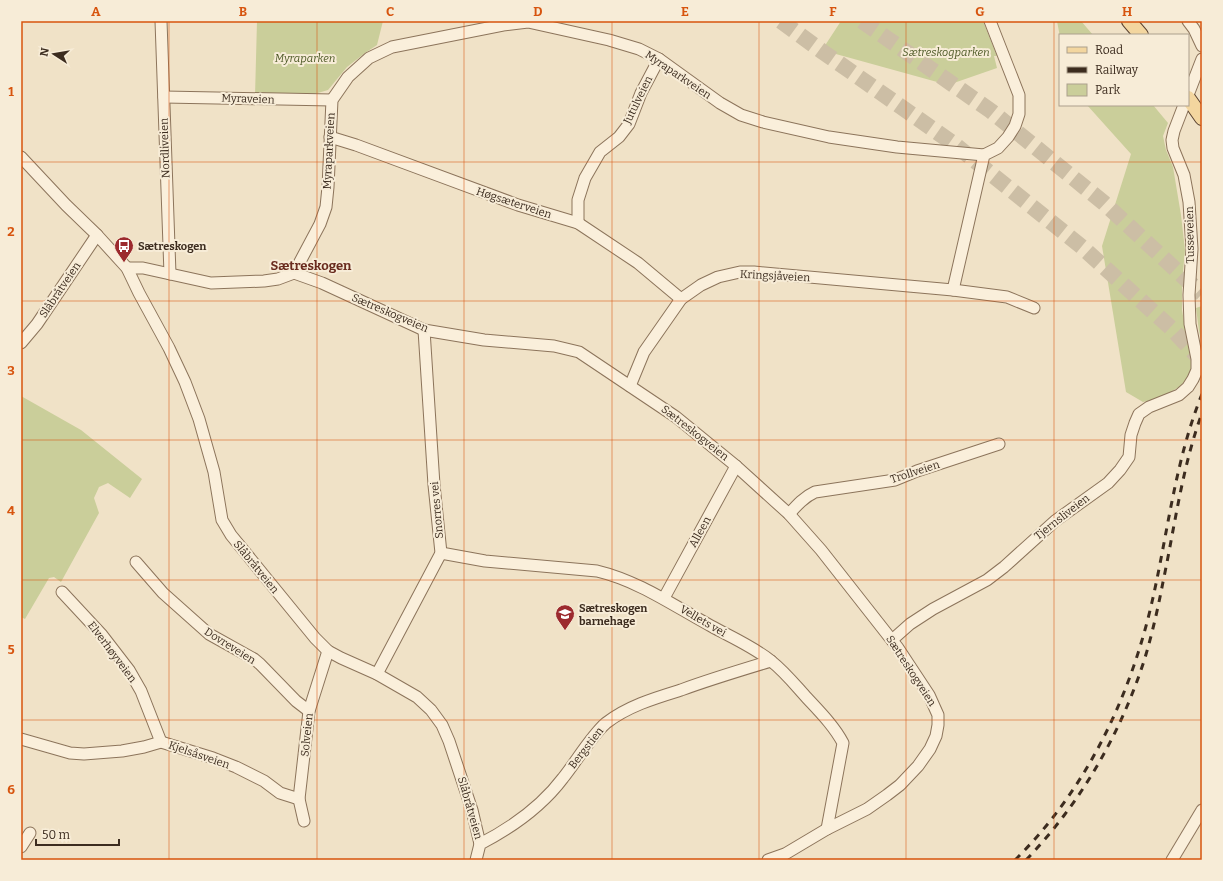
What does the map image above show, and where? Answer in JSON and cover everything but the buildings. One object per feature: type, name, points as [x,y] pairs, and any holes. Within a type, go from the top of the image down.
[{"type":"main road","points":[[1129,21],[1140,34]]},
{"type":"main road","points":[[1189,99],[1202,118]]},
{"type":"street","name":"Nordliveien","points":[[160,21],[170,274]]},
{"type":"street","points":[[953,290],[984,155],[998,148],[1008,137],[1015,126],[1019,114],[1019,95],[990,21]]},
{"type":"street","points":[[1188,21],[1194,29],[1202,46]]},
{"type":"street","name":"Myraparkveien","points":[[294,273],[320,224],[326,206],[332,100],[348,77],[369,58],[392,47],[504,25],[528,22],[609,40],[639,49],[659,59],[720,103],[741,114],[763,122],[829,137],[890,146],[984,155]]},
{"type":"street","name":"Jutulveien","points":[[578,223],[578,200],[585,178],[600,152],[619,137],[628,124],[641,93],[659,59]]},
{"type":"street","points":[[1189,92],[1202,59]]},
{"type":"street","name":"Myraveien","points":[[164,97],[332,100]]},
{"type":"street","name":"Tusseveien","points":[[1184,106],[1172,140],[1173,148],[1184,175],[1189,202],[1192,249],[1189,295],[1190,324],[1199,371]]},
{"type":"street","name":"Høgsæterveien","points":[[330,137],[356,145],[518,205],[578,223],[638,264],[681,299]]},
{"type":"street","name":"Slåbråtveien","points":[[21,157],[127,268],[185,382],[199,419],[214,472],[222,520],[231,535],[315,638],[328,651],[377,674],[417,698],[431,710],[442,725],[449,741],[470,803],[480,844]]},
{"type":"street","name":"Slåbråtveien","points":[[21,344],[37,324],[97,235]]},
{"type":"street","points":[[127,268],[143,268],[211,282],[264,281],[278,279],[294,273]]},
{"type":"street","name":"Kringsjåveien","points":[[630,386],[644,352],[681,299],[701,284],[718,277],[740,272],[953,290],[1007,297],[1034,308]]},
{"type":"street","name":"Sætreskogveien","points":[[294,273],[322,283],[424,330],[484,340],[554,346],[579,352],[676,417],[736,466],[789,514],[821,550],[892,640],[929,695],[935,707],[938,720],[936,736],[930,749],[918,766],[900,785],[887,795],[867,809],[827,829],[785,854],[768,860]]},
{"type":"street","name":"Snorres vei","points":[[377,674],[441,553],[434,485],[424,330]]},
{"type":"street","name":"Tjernsliveien","points":[[892,640],[910,624],[933,609],[987,580],[1004,567],[1055,521],[1108,483],[1129,457],[1131,435],[1139,414],[1148,407],[1179,395],[1199,371]]},
{"type":"street","name":"Trollveien","points":[[789,514],[802,500],[814,492],[895,480],[917,471],[999,444]]},
{"type":"street","name":"Alleen","points":[[664,598],[736,466]]},
{"type":"street","name":"Vellets vei","points":[[441,553],[484,561],[597,571],[612,574],[664,598],[771,660],[784,672],[824,717],[838,734],[843,743],[827,829]]},
{"type":"street","name":"Dovreveien","points":[[136,562],[163,593],[209,634],[260,664],[296,701],[309,711]]},
{"type":"street","name":"Elverhøyveien","points":[[62,592],[102,635],[129,670],[141,691],[161,742]]},
{"type":"street","name":"Solveien","points":[[304,822],[300,799],[309,711],[328,651]]},
{"type":"street","name":"Bergstien","points":[[480,844],[496,836],[544,799],[562,780],[597,733],[605,724],[616,716],[638,704],[771,660]]},
{"type":"street","name":"Kjelsåsveien","points":[[21,739],[70,753],[84,754],[122,751],[161,742],[213,758],[236,767],[264,781],[280,793],[300,799]]},
{"type":"street","points":[[1172,860],[1202,810]]},
{"type":"street","points":[[21,847],[30,833]]},
{"type":"street","points":[[476,860],[480,844]]},
{"type":"green space","name":"Myraparken","points":[[257,21],[383,21],[377,45],[347,67],[328,90],[311,95],[255,96]]},
{"type":"green space","name":"Sætreskogparken","points":[[841,21],[983,21],[997,56],[994,56],[997,68],[948,85],[825,51],[826,44]]},
{"type":"green space","points":[[1057,21],[1081,21],[1092,34],[1059,34]]},
{"type":"green space","points":[[1088,106],[1154,106],[1168,123],[1163,136],[1166,150],[1173,167],[1181,215],[1185,250],[1182,283],[1182,310],[1187,339],[1193,358],[1191,375],[1179,387],[1160,398],[1143,402],[1126,392],[1102,246],[1131,154]]},
{"type":"green space","points":[[1202,306],[1202,344],[1196,308]]},
{"type":"green space","points":[[21,396],[81,430],[142,479],[130,498],[108,483],[99,487],[94,498],[99,513],[61,582],[54,577],[49,578],[25,619],[21,617]]},
{"type":"tunnel","points":[[781,21],[954,144],[1082,247],[1171,328],[1202,361]]},
{"type":"tunnel","points":[[862,21],[991,111],[1104,203],[1202,294]]},
{"type":"railway","points":[[1015,860],[1040,833],[1063,804],[1084,773],[1102,741],[1118,707],[1143,638],[1158,576],[1173,497],[1185,445],[1202,394]]},
{"type":"railway","points":[[1026,860],[1064,816],[1081,792],[1110,742],[1134,688],[1144,661],[1152,631],[1184,476],[1202,413]]},
{"type":"place","name":"Sætreskogen","points":[[124,263]]},
{"type":"place","name":"Sætreskogen barnehage","points":[[565,631]]},
{"type":"district","name":"Sætreskogen","points":[[311,265]]}]
